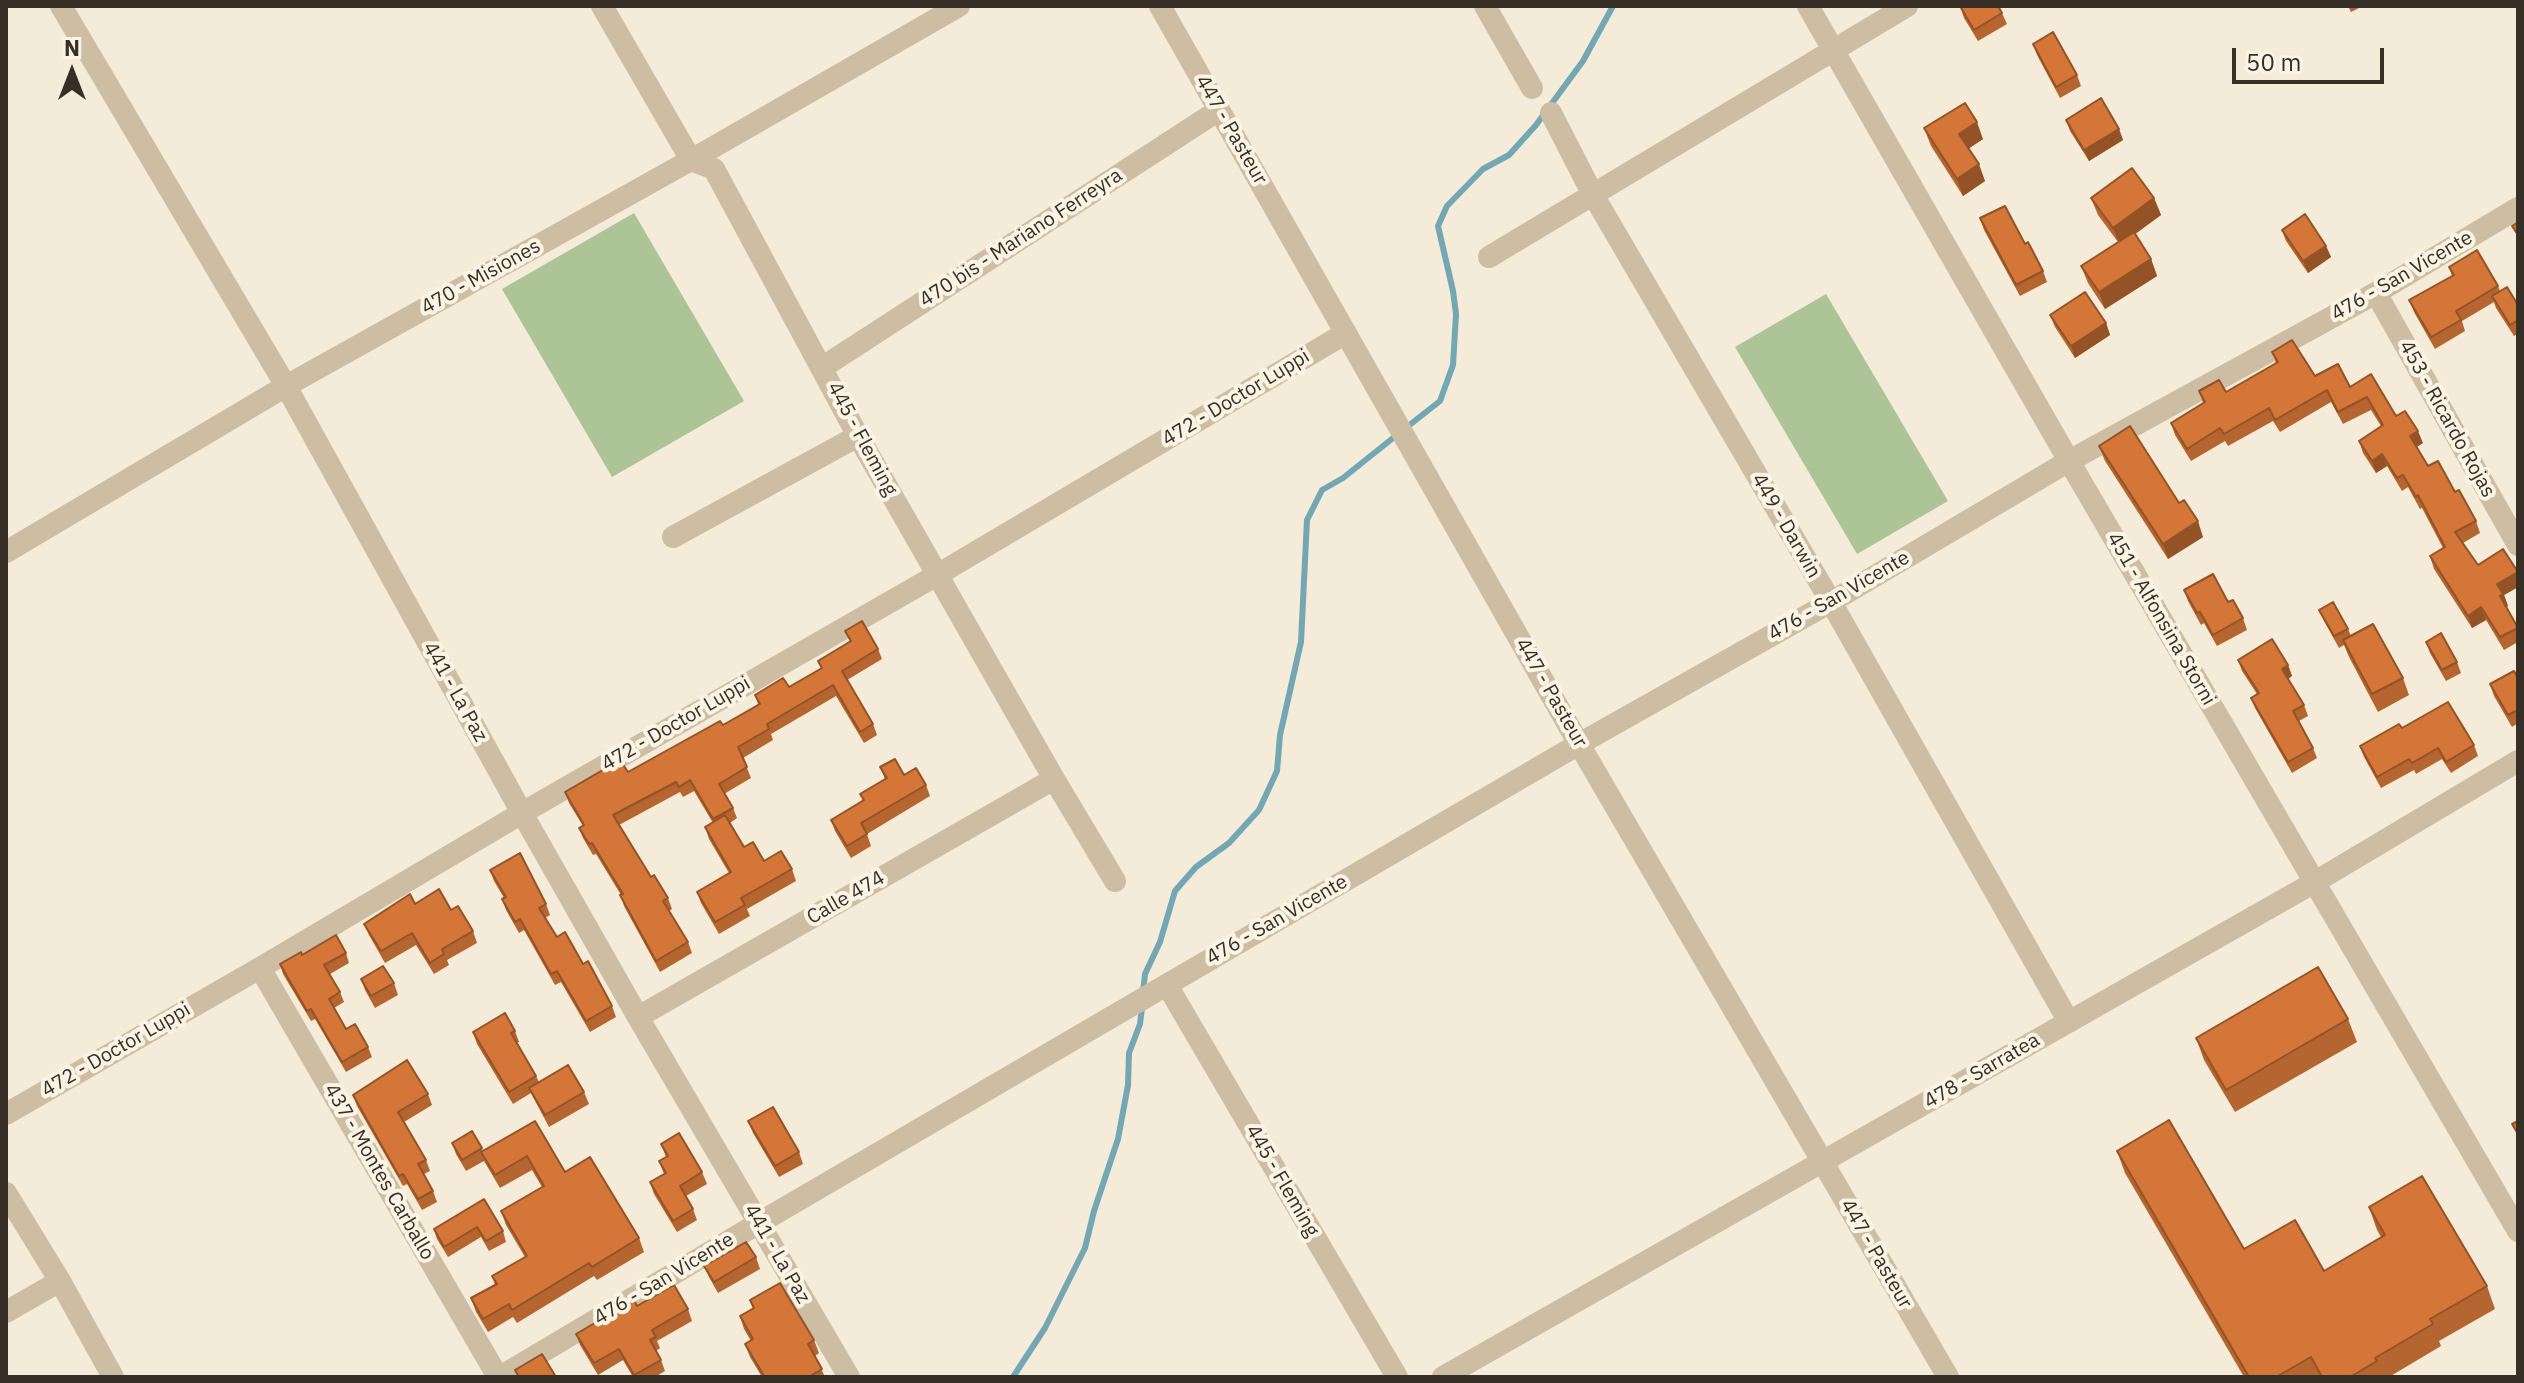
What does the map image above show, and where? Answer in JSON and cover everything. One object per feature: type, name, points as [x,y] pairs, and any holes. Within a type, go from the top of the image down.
[{"type":"street","name":"441 - La Paz","points":[[61,6],[286,386],[522,813],[849,1377]]},
{"type":"street","name":"445 - Fleming","points":[[602,6],[691,160],[714,169],[858,436],[1115,881]]},
{"type":"street","name":"470 - Misiones","points":[[6,552],[286,386],[959,6]]},
{"type":"street","name":"447 - Pasteur","points":[[1160,6],[1579,744],[1948,1377]]},
{"type":"street","points":[[1485,6],[1532,88]]},
{"type":"street","name":"451 - Alfonsina Storni","points":[[1808,6],[2518,1231]]},
{"type":"street","points":[[1489,257],[1907,6]]},
{"type":"street","name":"470 bis - Mariano Ferreyra","points":[[823,367],[1219,110]]},
{"type":"street","name":"449 - Darwin","points":[[1551,113],[1592,193],[1831,602],[2069,1022]]},
{"type":"street","name":"476 - San Vicente","points":[[499,1377],[1579,744],[1831,602],[2069,461],[2376,293],[2518,208]]},
{"type":"street","name":"453 - Ricardo Rojas","points":[[2376,293],[2518,545]]},
{"type":"street","name":"472 - Doctor Luppi","points":[[6,1114],[937,575],[1346,333]]},
{"type":"street","points":[[673,537],[858,436]]},
{"type":"street","name":"478 - Sarratea","points":[[1443,1377],[2315,882],[2518,761]]},
{"type":"street","name":"Calle 474","points":[[638,1017],[1054,779]]},
{"type":"street","name":"437 - Montes Carballo","points":[[260,968],[499,1377]]},
{"type":"street","name":"445 - Fleming","points":[[1164,986],[1397,1377]]},
{"type":"street","points":[[6,1193],[60,1281],[113,1377]]},
{"type":"street","points":[[6,1312],[60,1281]]},
{"type":"green space","points":[[634,213],[744,401],[612,477],[502,289]]},
{"type":"green space","points":[[1826,294],[1948,501],[1857,554],[1735,347]]},
{"type":"building","points":[[1960,6],[1998,6],[2002,13],[1974,30]]},
{"type":"building","points":[[2053,32],[2077,75],[2056,87],[2033,44]]},
{"type":"building","points":[[2101,98],[2119,129],[2084,150],[2066,120]]},
{"type":"building","points":[[1965,103],[1977,122],[1959,134],[1979,164],[1957,179],[1924,128]]},
{"type":"building","points":[[2132,168],[2154,198],[2113,228],[2091,198]]},
{"type":"building","points":[[2005,206],[2043,271],[2016,285],[1980,218]]},
{"type":"building","points":[[2305,214],[2326,246],[2303,261],[2282,230]]},
{"type":"building","points":[[2134,232],[2151,259],[2099,292],[2081,266]]},
{"type":"building","points":[[2477,250],[2498,286],[2456,311],[2461,320],[2431,337],[2409,300],[2454,275],[2449,267]]},
{"type":"building","points":[[2507,287],[2518,305],[2518,320],[2510,325],[2492,296]]},
{"type":"building","points":[[2085,292],[2106,323],[2071,346],[2050,315]]},
{"type":"building","points":[[2292,340],[2315,376],[2338,364],[2350,387],[2371,374],[2396,416],[2405,411],[2418,431],[2410,436],[2428,466],[2438,461],[2476,521],[2455,532],[2478,565],[2503,549],[2518,572],[2497,584],[2503,594],[2500,596],[2518,628],[2500,637],[2481,607],[2468,616],[2430,556],[2445,547],[2418,495],[2416,497],[2403,475],[2397,478],[2382,454],[2372,461],[2359,441],[2383,425],[2367,397],[2338,412],[2327,390],[2275,420],[2269,408],[2224,434],[2220,428],[2187,449],[2171,423],[2205,402],[2199,391],[2219,380],[2226,392],[2278,362],[2272,352]]},
{"type":"building","points":[[2130,426],[2179,503],[2184,500],[2198,521],[2163,544],[2099,446]]},
{"type":"building","points":[[2213,574],[2228,602],[2233,600],[2243,618],[2213,635],[2184,590]]},
{"type":"building","points":[[2333,602],[2348,629],[2334,636],[2319,610]]},
{"type":"building","points":[[862,621],[878,649],[842,671],[873,724],[860,732],[833,685],[767,724],[769,729],[738,747],[747,767],[719,784],[733,808],[713,819],[690,780],[679,787],[676,782],[613,815],[651,877],[654,875],[668,898],[663,901],[688,942],[656,961],[620,895],[623,894],[592,843],[589,844],[579,828],[584,825],[565,792],[620,760],[628,772],[720,721],[723,725],[760,704],[755,695],[783,678],[789,687],[822,668],[818,661],[851,641],[845,631]]},
{"type":"building","points":[[2373,624],[2403,678],[2372,694],[2343,640]]},
{"type":"building","points":[[2441,633],[2457,662],[2442,670],[2426,642]]},
{"type":"building","points":[[2272,639],[2288,665],[2282,669],[2304,705],[2293,711],[2313,748],[2288,762],[2251,698],[2259,693],[2238,660]]},
{"type":"building","points":[[2514,671],[2518,678],[2518,710],[2508,715],[2490,684]]},
{"type":"building","points":[[2448,702],[2474,745],[2446,762],[2438,748],[2412,763],[2409,759],[2377,777],[2360,746],[2399,724],[2402,728]]},
{"type":"building","points":[[895,759],[904,775],[916,768],[926,785],[861,823],[867,834],[847,846],[831,820],[864,800],[860,794],[887,778],[880,767]]},
{"type":"building","points":[[725,815],[744,847],[753,842],[764,861],[781,851],[792,869],[741,898],[745,905],[715,922],[697,892],[731,872],[705,827]]},
{"type":"building","points":[[520,853],[546,904],[539,908],[557,937],[565,932],[583,964],[588,961],[612,1006],[586,1021],[557,971],[551,974],[520,919],[515,922],[502,899],[506,897],[490,870]]},
{"type":"building","points":[[439,889],[451,910],[458,906],[473,931],[442,949],[444,954],[430,963],[412,933],[381,951],[364,924],[410,894],[415,904]]},
{"type":"building","points":[[336,935],[346,953],[324,965],[340,992],[329,999],[346,1029],[355,1024],[368,1047],[342,1062],[280,964]]},
{"type":"building","points":[[383,966],[394,983],[371,996],[361,979]]},
{"type":"building","points":[[2318,967],[2348,1019],[2226,1090],[2196,1038]]},
{"type":"building","points":[[505,1013],[515,1031],[511,1033],[536,1076],[509,1092],[473,1032]]},
{"type":"building","points":[[407,1060],[428,1094],[398,1112],[426,1160],[418,1164],[433,1191],[418,1199],[403,1174],[399,1176],[353,1095]]},
{"type":"building","points":[[568,1065],[584,1092],[545,1115],[529,1088]]},
{"type":"building","points":[[773,1107],[799,1152],[775,1166],[748,1121]]},
{"type":"building","points":[[2169,1120],[2244,1249],[2295,1220],[2324,1271],[2385,1235],[2369,1207],[2422,1176],[2487,1286],[2430,1319],[2433,1324],[2375,1358],[2377,1361],[2350,1377],[2322,1377],[2311,1357],[2276,1377],[2249,1377],[2117,1151]]},
{"type":"building","points":[[535,1121],[565,1172],[590,1157],[639,1238],[592,1267],[589,1263],[512,1310],[509,1304],[483,1319],[471,1298],[497,1284],[492,1276],[527,1256],[501,1211],[544,1186],[527,1156],[495,1175],[481,1152]]},
{"type":"building","points":[[472,1131],[482,1148],[462,1160],[452,1143]]},
{"type":"building","points":[[679,1133],[702,1172],[680,1186],[693,1209],[673,1221],[650,1182],[666,1173],[659,1161],[668,1156],[661,1144]]},
{"type":"building","points":[[484,1199],[503,1231],[486,1241],[477,1227],[444,1247],[434,1229]]},
{"type":"building","points":[[746,1242],[756,1257],[714,1282],[704,1266]]},
{"type":"building","points":[[780,1283],[814,1340],[808,1344],[822,1369],[809,1377],[762,1377],[745,1344],[753,1339],[740,1316],[754,1308],[750,1300]]},
{"type":"building","points":[[674,1285],[688,1309],[652,1330],[656,1337],[650,1340],[661,1360],[634,1375],[619,1349],[594,1363],[576,1334],[634,1300],[637,1306]]},
{"type":"building","points":[[542,1354],[556,1377],[519,1377],[515,1370]]},
{"type":"waterway","points":[[1407,427],[1440,401],[1453,365],[1456,314],[1438,226],[1447,206],[1483,169],[1509,155],[1536,125],[1583,61],[1613,6]]},
{"type":"waterway","points":[[1143,992],[1145,974],[1160,942],[1175,891],[1196,867],[1229,843],[1259,810],[1277,771],[1280,735],[1301,642],[1307,520],[1322,490],[1343,478],[1398,434]]},
{"type":"waterway","points":[[1013,1377],[1045,1328],[1085,1248],[1118,1139],[1128,1085],[1129,1053],[1140,1024],[1142,1008]]}]
